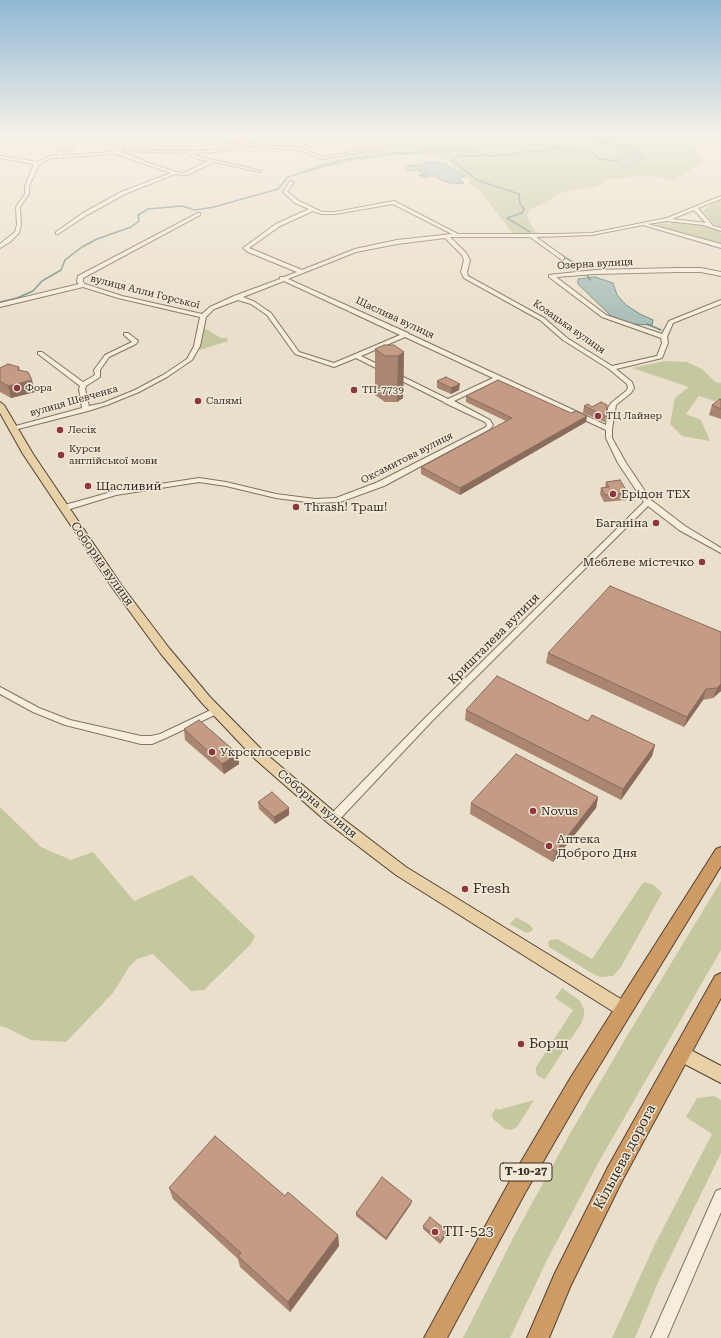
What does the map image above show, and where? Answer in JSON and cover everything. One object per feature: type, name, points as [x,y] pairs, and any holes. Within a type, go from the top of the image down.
[{"type":"highway","name":"Т-10-27","points":[[435,1338],[518,1186],[623,1009],[721,853]]},
{"type":"highway","name":"Кільцева дорога","points":[[538,1338],[573,1259],[615,1174],[721,981]]},
{"type":"main road","name":"Соборна вулиця","points":[[0,405],[28,454],[94,555],[139,617],[216,711],[266,761],[333,819],[401,871],[623,1009]]},
{"type":"main road","points":[[681,1053],[721,1075]]},
{"type":"street","points":[[0,246],[8,241],[17,232],[19,225],[18,207],[25,197]]},
{"type":"street","points":[[58,233],[85,214],[115,197]]},
{"type":"street","points":[[291,197],[296,202],[312,210],[330,214],[394,202],[457,235]]},
{"type":"street","points":[[203,316],[212,308],[236,297],[355,251],[397,242],[457,235],[592,234],[668,219],[720,197]]},
{"type":"street","points":[[695,207],[698,213],[712,226]]},
{"type":"street","points":[[300,271],[250,252],[246,248],[278,225],[312,210]]},
{"type":"street","name":"вулиця Алли Горської","points":[[83,285],[80,282],[80,277],[198,214]]},
{"type":"street","points":[[668,219],[696,222],[721,230]]},
{"type":"street","points":[[643,225],[721,246]]},
{"type":"street","points":[[530,235],[562,258]]},
{"type":"street","name":"Козацька вулиця","points":[[446,236],[464,254],[467,260],[464,272],[472,281],[542,319],[564,339],[611,368],[630,383],[631,388],[629,392],[613,404],[609,438],[628,473],[648,502]]},
{"type":"street","name":"Озерна вулиця","points":[[664,337],[604,316],[551,276],[595,272],[676,270],[701,270],[721,274]]},
{"type":"street","name":"Щаслива вулиця","points":[[282,278],[609,429]]},
{"type":"street","name":"вулиця Алли Горської","points":[[0,305],[83,285],[120,297],[203,316]]},
{"type":"street","points":[[236,297],[253,303],[269,314],[286,341],[297,352],[334,365],[406,334]]},
{"type":"street","points":[[611,368],[655,360],[660,357],[665,343],[664,337],[671,322],[721,302]]},
{"type":"street","name":"вулиця Шевченка","points":[[14,428],[105,404],[137,391],[165,376],[189,360],[198,346],[203,316]]},
{"type":"street","points":[[83,385],[98,376],[97,370],[107,356],[134,343],[135,341],[126,334]]},
{"type":"street","points":[[40,354],[83,385]]},
{"type":"street","name":"Оксамитова вулиця","points":[[64,508],[115,493],[186,481],[214,482],[276,496],[315,502],[342,499],[381,484],[488,428],[490,425],[488,421],[357,356]]},
{"type":"street","points":[[448,402],[498,378]]},
{"type":"street","points":[[83,385],[82,389],[86,410]]},
{"type":"street","points":[[648,502],[682,528],[721,551]]},
{"type":"street","name":"Кришталева вулиця","points":[[333,819],[429,720],[648,502]]},
{"type":"street","points":[[0,690],[36,710],[68,723],[141,740],[152,740],[163,736],[216,711]]},
{"type":"street","points":[[659,1338],[721,1196]]},
{"type":"green space","points":[[485,197],[553,197],[545,203],[530,209],[527,216],[535,231],[541,235],[514,235]]},
{"type":"green space","points":[[721,200],[721,228],[714,224],[703,211],[713,203]]},
{"type":"green space","points":[[672,222],[705,225],[716,230],[721,233],[721,245],[651,227],[663,223],[670,225]]},
{"type":"green space","points":[[203,329],[206,329],[221,338],[227,338],[228,341],[200,350]]},
{"type":"green space","points":[[665,361],[687,362],[702,369],[715,382],[721,383],[721,403],[699,396],[686,414],[701,420],[710,441],[682,436],[670,424],[675,398],[689,387],[632,368]]},
{"type":"green space","points":[[0,807],[41,847],[71,860],[93,852],[134,901],[192,875],[255,936],[251,944],[204,990],[191,991],[153,954],[137,959],[129,967],[113,993],[66,1042],[31,1040],[0,1026]]},
{"type":"green space","points":[[721,881],[721,950],[601,1158],[548,1258],[510,1338],[463,1338],[513,1238],[571,1132]]},
{"type":"green space","points":[[645,882],[654,885],[662,893],[621,967],[613,976],[601,977],[595,975],[549,947],[548,943],[550,940],[557,939],[592,959],[642,884]]},
{"type":"green space","points":[[516,917],[530,925],[533,929],[532,931],[526,933],[510,924]]},
{"type":"green space","points":[[562,988],[580,1001],[584,1010],[584,1015],[582,1022],[545,1079],[538,1076],[536,1073],[536,1067],[573,1010],[555,998]]},
{"type":"green space","points":[[714,1096],[721,1100],[721,1153],[659,1280],[635,1338],[612,1338],[654,1246],[712,1134],[686,1117],[697,1098]]},
{"type":"green space","points":[[534,1100],[517,1127],[511,1130],[505,1129],[493,1119],[492,1114],[496,1108],[498,1110]]},
{"type":"water","points":[[595,277],[613,283],[617,295],[626,305],[653,320],[652,325],[633,324],[611,316],[578,284],[578,279]]},
{"type":"building","points":[[384,345],[394,345],[404,352],[398,356],[385,356],[375,349]]},
{"type":"building","points":[[8,364],[19,367],[18,370],[28,372],[32,380],[8,386],[0,381],[0,368]]},
{"type":"building","points":[[446,377],[460,384],[451,388],[437,381]]},
{"type":"building","points":[[498,380],[571,413],[576,411],[587,416],[460,488],[421,467],[512,418],[466,396]]},
{"type":"building","points":[[720,399],[721,400],[721,409],[712,405]]},
{"type":"building","points":[[601,402],[607,405],[606,416],[584,406],[588,404],[592,407]]},
{"type":"building","points":[[620,480],[628,493],[605,495],[601,488],[609,487],[606,482]]},
{"type":"building","points":[[610,586],[721,632],[721,684],[717,688],[706,689],[687,717],[548,653]]},
{"type":"building","points":[[497,676],[588,721],[592,715],[655,745],[623,789],[466,710]]},
{"type":"building","points":[[199,720],[238,754],[222,764],[184,729]]},
{"type":"building","name":"Novus","points":[[516,754],[598,797],[556,851],[471,803]]},
{"type":"building","points":[[272,792],[289,808],[274,817],[258,802]]},
{"type":"building","points":[[215,1136],[285,1196],[288,1192],[338,1235],[288,1302],[238,1256],[241,1253],[169,1188]]},
{"type":"building","points":[[382,1177],[412,1201],[386,1238],[356,1213]]},
{"type":"building","name":"ТП-523","points":[[430,1217],[447,1231],[441,1241],[423,1226]]},
{"type":"waterway","points":[[0,302],[17,298],[33,291],[42,281],[61,270],[65,260],[82,247],[97,239],[131,227],[139,221],[138,215],[148,209],[182,206],[195,210],[214,207],[248,197]]},
{"type":"waterway","points":[[519,197],[520,204],[524,209],[522,213],[507,218],[530,232]]},
{"type":"waterway","points":[[556,252],[583,268]]},
{"type":"waterway","points":[[587,275],[590,280]]},
{"type":"waterway","points":[[647,324],[661,330]]},
{"type":"place","name":"Фора","points":[[17,388]]},
{"type":"place","name":"ТП-7739","points":[[354,390]]},
{"type":"place","name":"Салямі","points":[[198,401]]},
{"type":"place","name":"ТЦ Лайнер","points":[[598,416]]},
{"type":"place","name":"Лесік","points":[[60,430]]},
{"type":"place","name":"Курси англійської мови","points":[[61,455]]},
{"type":"place","name":"Щасливий","points":[[88,486]]},
{"type":"place","name":"Ерідон ТЕХ","points":[[613,494]]},
{"type":"place","name":"Thrash! Траш!","points":[[296,507]]},
{"type":"place","name":"Баганіна","points":[[656,523]]},
{"type":"place","name":"Меблеве містечко","points":[[702,562]]},
{"type":"place","name":"Укрсклосервіс","points":[[212,752]]},
{"type":"place","name":"Novus","points":[[533,811]]},
{"type":"place","name":"Аптека Доброго Дня","points":[[549,846]]},
{"type":"place","name":"Fresh","points":[[465,889]]},
{"type":"place","name":"Борщ","points":[[521,1044]]},
{"type":"place","name":"ТП-523","points":[[435,1232]]}]
